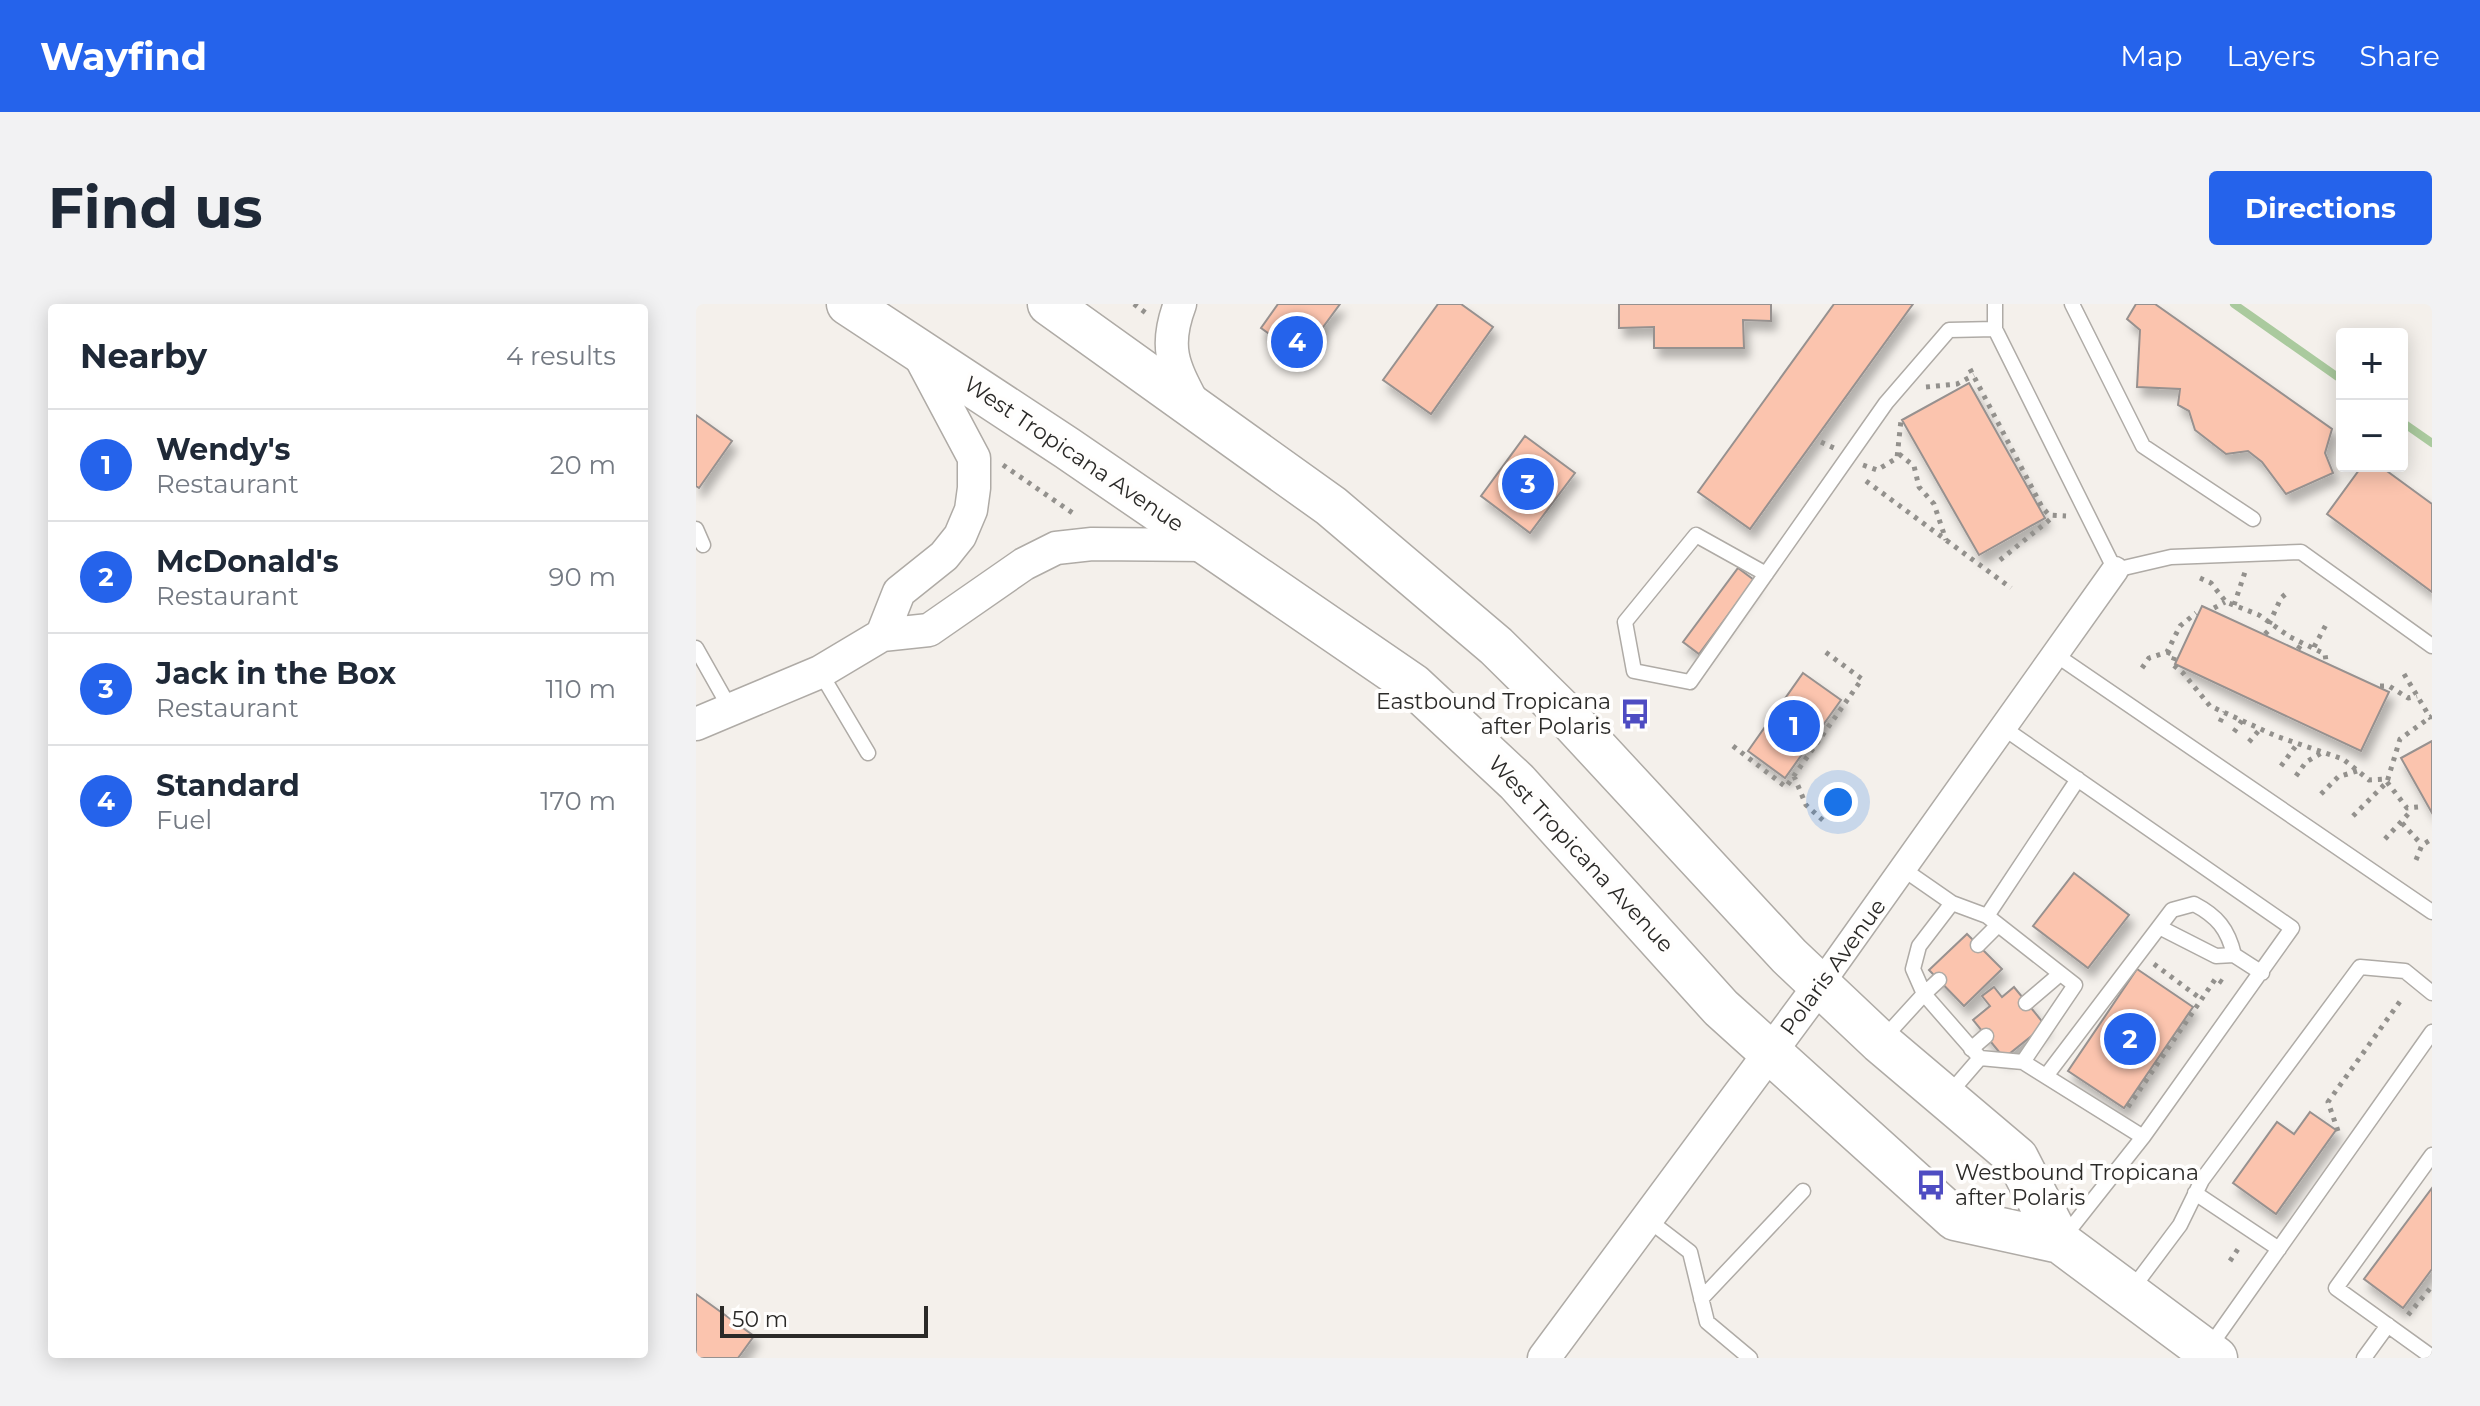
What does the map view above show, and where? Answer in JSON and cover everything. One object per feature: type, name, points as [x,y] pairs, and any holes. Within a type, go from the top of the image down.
[{"type":"main road","name":"West Tropicana Avenue","points":[[848,304],[1379,660],[1461,726],[1517,782],[1721,1008],[1955,1219],[2060,1242],[2212,1354]]},
{"type":"main road","name":"West Tropicana Avenue","points":[[1049,304],[1331,506],[1496,646],[1562,711],[1758,925],[1880,1042],[2017,1158],[2060,1242]]},
{"type":"street","points":[[1180,304],[1170,332],[1173,365],[1196,410]]},
{"type":"street","points":[[882,635],[899,592],[944,556],[960,536],[971,510],[974,488],[974,458],[913,345]]},
{"type":"street","points":[[696,724],[820,672],[882,635],[929,630],[1024,564],[1056,548],[1092,544],[1209,545]]},
{"type":"street","name":"Polaris Avenue","points":[[1544,1358],[1820,985],[2005,729],[2115,570]]},
{"type":"lane","points":[[1995,304],[1995,329],[2115,570],[2171,557],[2301,552],[2432,646]]},
{"type":"lane","points":[[2072,304],[2143,446],[2253,519]]},
{"type":"lane","points":[[1766,574],[1696,535],[1625,622],[1634,671],[1690,682],[1850,456],[1886,403],[1949,330],[1995,329]]},
{"type":"lane","points":[[696,529],[703,545]]},
{"type":"lane","points":[[696,648],[731,710]]},
{"type":"lane","points":[[2056,655],[2432,912]]},
{"type":"lane","points":[[820,672],[868,753]]},
{"type":"lane","points":[[2005,729],[2292,928],[2143,1137],[2060,1242]]},
{"type":"lane","points":[[1978,945],[2078,779]]},
{"type":"lane","points":[[1903,869],[1952,903],[1992,921],[2075,985],[2023,1062]]},
{"type":"lane","points":[[1952,903],[1919,946],[1913,969],[1924,994],[1975,1054],[2023,1062],[2143,1137]]},
{"type":"lane","points":[[2046,1076],[2172,910],[2194,904],[2214,914],[2230,937],[2234,955]]},
{"type":"lane","points":[[2161,928],[2216,956],[2234,955],[2262,973]]},
{"type":"lane","points":[[2130,1293],[2180,1225],[2195,1193],[2360,967],[2405,971],[2432,993]]},
{"type":"lane","points":[[2026,1003],[2060,974]]},
{"type":"lane","points":[[1880,1042],[1939,980]]},
{"type":"lane","points":[[2212,1354],[2279,1249],[2432,1032]]},
{"type":"lane","points":[[1945,1099],[1986,1036]]},
{"type":"lane","points":[[2432,1155],[2336,1288],[2432,1357]]},
{"type":"lane","points":[[1701,1299],[1803,1191]]},
{"type":"lane","points":[[2195,1193],[2279,1249]]},
{"type":"lane","points":[[1647,1218],[1690,1252],[1707,1322],[1750,1358]]},
{"type":"lane","points":[[2364,1358],[2388,1325]]},
{"type":"path","points":[[1917,393],[1926,387],[1957,384],[1972,372],[2042,507],[2054,516],[2066,516],[2071,523]]},
{"type":"path","points":[[1850,456],[1877,470],[1898,454],[1902,416]]},
{"type":"path","points":[[1898,454],[1914,466],[1919,487],[1934,504],[1947,541]]},
{"type":"path","points":[[1002,464],[1078,517]]},
{"type":"path","points":[[1866,481],[2011,588]]},
{"type":"path","points":[[2000,560],[2054,516]]},
{"type":"path","points":[[2234,605],[2243,584],[2245,554]]},
{"type":"path","points":[[2189,576],[2205,579],[2226,602],[2259,615],[2271,625],[2314,647],[2325,654],[2326,661]]},
{"type":"path","points":[[2265,634],[2281,598],[2288,592]]},
{"type":"path","points":[[2214,608],[2226,602]]},
{"type":"path","points":[[2142,668],[2149,658],[2167,652],[2180,626],[2196,613]]},
{"type":"path","points":[[2314,647],[2328,621]]},
{"type":"path","points":[[2298,649],[2303,642]]},
{"type":"path","points":[[1733,746],[1786,787],[1862,679],[1824,651]]},
{"type":"path","points":[[2167,652],[2175,656],[2172,664],[2183,673],[2203,701],[2261,728],[2343,759],[2369,780],[2387,780]]},
{"type":"path","points":[[2353,816],[2387,780],[2400,739],[2432,717],[2404,674]]},
{"type":"path","points":[[2380,686],[2389,686],[2408,698],[2417,696]]},
{"type":"path","points":[[2220,722],[2225,712]]},
{"type":"path","points":[[2234,732],[2243,719]]},
{"type":"path","points":[[2249,742],[2261,728]]},
{"type":"path","points":[[2281,766],[2298,743]]},
{"type":"path","points":[[2296,776],[2306,762],[2324,752]]},
{"type":"path","points":[[2321,794],[2338,777],[2358,771]]},
{"type":"path","points":[[1794,776],[1806,805],[1827,824]]},
{"type":"path","points":[[2385,839],[2415,808],[2397,800],[2387,780]]},
{"type":"path","points":[[2402,823],[2422,845]]},
{"type":"path","points":[[2416,860],[2422,845],[2432,839]]},
{"type":"path","points":[[2136,958],[2155,965],[2201,999]]},
{"type":"path","points":[[2124,1112],[2216,978],[2244,998]]},
{"type":"path","points":[[2330,1142],[2339,1129],[2328,1102],[2401,1000]]},
{"type":"path","points":[[2228,1241],[2238,1249],[2230,1261]]},
{"type":"path","points":[[2399,1309],[2410,1316],[2432,1286]]},
{"type":"building","points":[[1278,304],[1340,304],[1301,357],[1261,328]]},
{"type":"building","points":[[1438,304],[1461,304],[1493,327],[1431,414],[1383,380]]},
{"type":"building","points":[[1619,304],[1771,304],[1771,321],[1743,320],[1744,348],[1654,348],[1654,327],[1619,328]]},
{"type":"building","points":[[1834,304],[1913,304],[1750,529],[1698,492]]},
{"type":"building","points":[[2136,304],[2155,304],[2332,429],[2325,453],[2333,473],[2286,494],[2262,462],[2248,451],[2226,454],[2195,430],[2189,411],[2178,405],[2180,389],[2137,387],[2140,330],[2127,319]]},
{"type":"building","points":[[1969,383],[2045,518],[1979,555],[1902,420]]},
{"type":"building","points":[[696,415],[732,441],[699,488],[696,486]]},
{"type":"building","points":[[1525,436],[1575,473],[1530,533],[1481,496]]},
{"type":"building","points":[[2358,472],[2388,472],[2432,504],[2432,592],[2327,514]]},
{"type":"building","points":[[1738,568],[1754,580],[1699,654],[1683,642]]},
{"type":"building","points":[[2202,606],[2389,692],[2361,751],[2175,664]]},
{"type":"building","points":[[1803,673],[1841,700],[1785,778],[1748,751]]},
{"type":"building","points":[[2432,741],[2432,813],[2401,758]]},
{"type":"building","points":[[2074,873],[2129,915],[2088,968],[2033,926]]},
{"type":"building","points":[[1967,934],[2002,969],[1964,1006],[1929,970]]},
{"type":"building","points":[[2137,969],[2193,1007],[2124,1108],[2068,1071]]},
{"type":"building","points":[[1994,987],[2002,997],[2014,987],[2045,1025],[2004,1058],[1973,1020],[1990,1006],[1982,996]]},
{"type":"building","points":[[2310,1112],[2336,1130],[2276,1214],[2233,1183],[2277,1122],[2294,1134]]},
{"type":"building","points":[[2432,1188],[2432,1269],[2403,1308],[2364,1279]]},
{"type":"building","points":[[696,1294],[754,1336],[738,1358],[696,1358]]},
{"type":"waterway","points":[[2234,304],[2336,376]]},
{"type":"waterway","points":[[2408,426],[2432,443]]},
{"type":"place","name":"Standard","points":[[1297,342]]},
{"type":"place","name":"Jack in the Box","points":[[1528,484]]},
{"type":"place","name":"Eastbound Tropicana after Polaris","points":[[1635,714]]},
{"type":"place","name":"Wendy's","points":[[1794,726]]},
{"type":"place","name":"McDonald's","points":[[2130,1039]]},
{"type":"place","name":"Westbound Tropicana after Polaris","points":[[1931,1185]]}]
